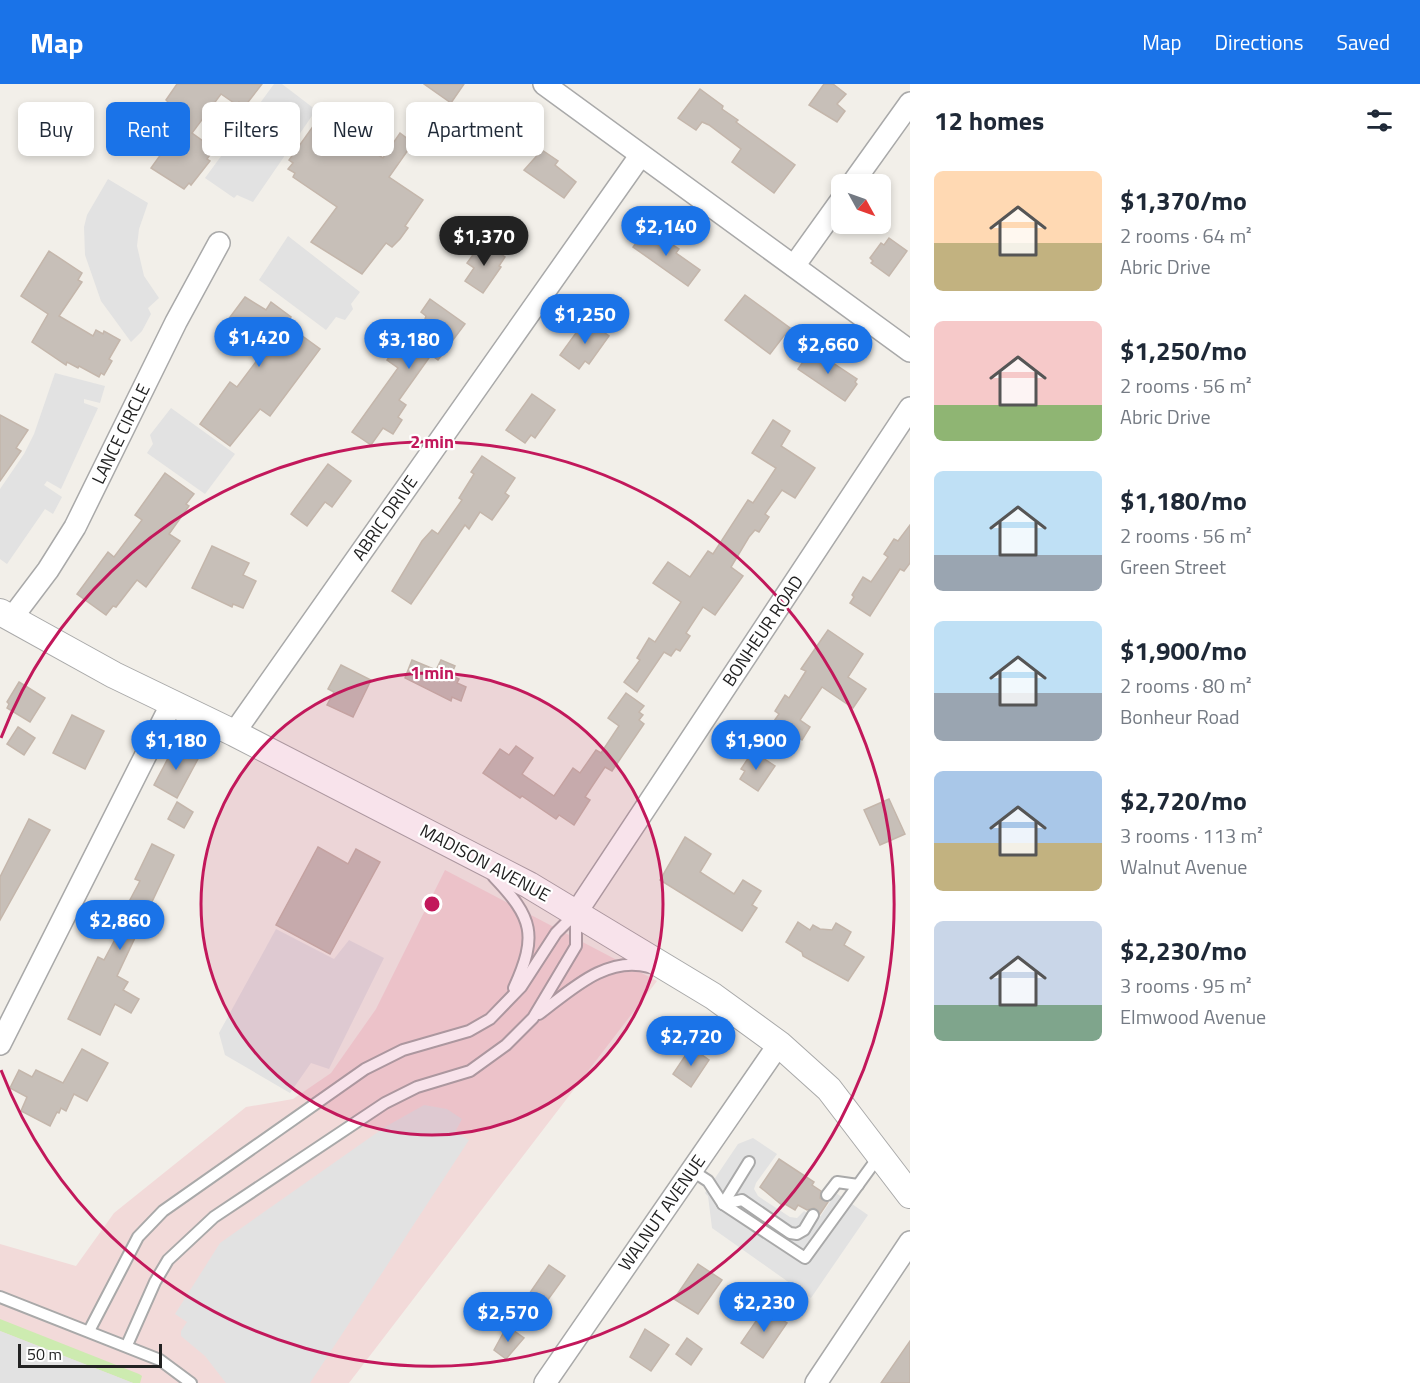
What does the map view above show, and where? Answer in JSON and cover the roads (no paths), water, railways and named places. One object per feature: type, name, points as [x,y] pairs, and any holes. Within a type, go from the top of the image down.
[{"type":"street","points":[[544,84],[910,351]]},
{"type":"street","points":[[859,174],[910,104]]},
{"type":"street","name":"ABRIC DRIVE","points":[[234,733],[640,156]]},
{"type":"street","points":[[794,266],[831,214]]},
{"type":"street","name":"LANCE CIRCLE","points":[[6,615],[48,570],[75,527],[176,322],[219,243]]},
{"type":"street","name":"BONHEUR ROAD","points":[[576,913],[910,408]]},
{"type":"street","name":"MADISON AVENUE","points":[[6,615],[172,703],[475,856],[576,913],[713,996],[779,1044],[829,1089],[910,1195]]},
{"type":"street","points":[[0,1044],[172,703]]},
{"type":"street","name":"WALNUT AVENUE","points":[[545,1383],[779,1044]]},
{"type":"street","points":[[816,1383],[910,1242]]},
{"type":"lane","points":[[475,856],[520,904],[530,938],[522,969],[506,1004]]},
{"type":"lane","points":[[89,1331],[138,1237],[163,1211],[365,1069],[402,1050],[469,1030],[490,1019],[506,1004],[556,933],[576,913]]},
{"type":"lane","points":[[533,1018],[576,946],[576,913]]},
{"type":"lane","points":[[127,1345],[155,1282],[168,1260],[214,1217],[385,1103],[417,1087],[470,1071],[506,1045],[533,1018],[609,967],[641,964],[674,974]]},
{"type":"lane","points":[[691,1170],[708,1181],[723,1204],[805,1258],[880,1155]]},
{"type":"lane","points":[[723,1204],[749,1162]]},
{"type":"lane","points":[[827,1195],[837,1182],[858,1185]]},
{"type":"lane","points":[[723,1204],[742,1200],[790,1233],[797,1234],[804,1230],[813,1215]]},
{"type":"lane","points":[[0,1297],[127,1345],[160,1360],[191,1383]]}]
